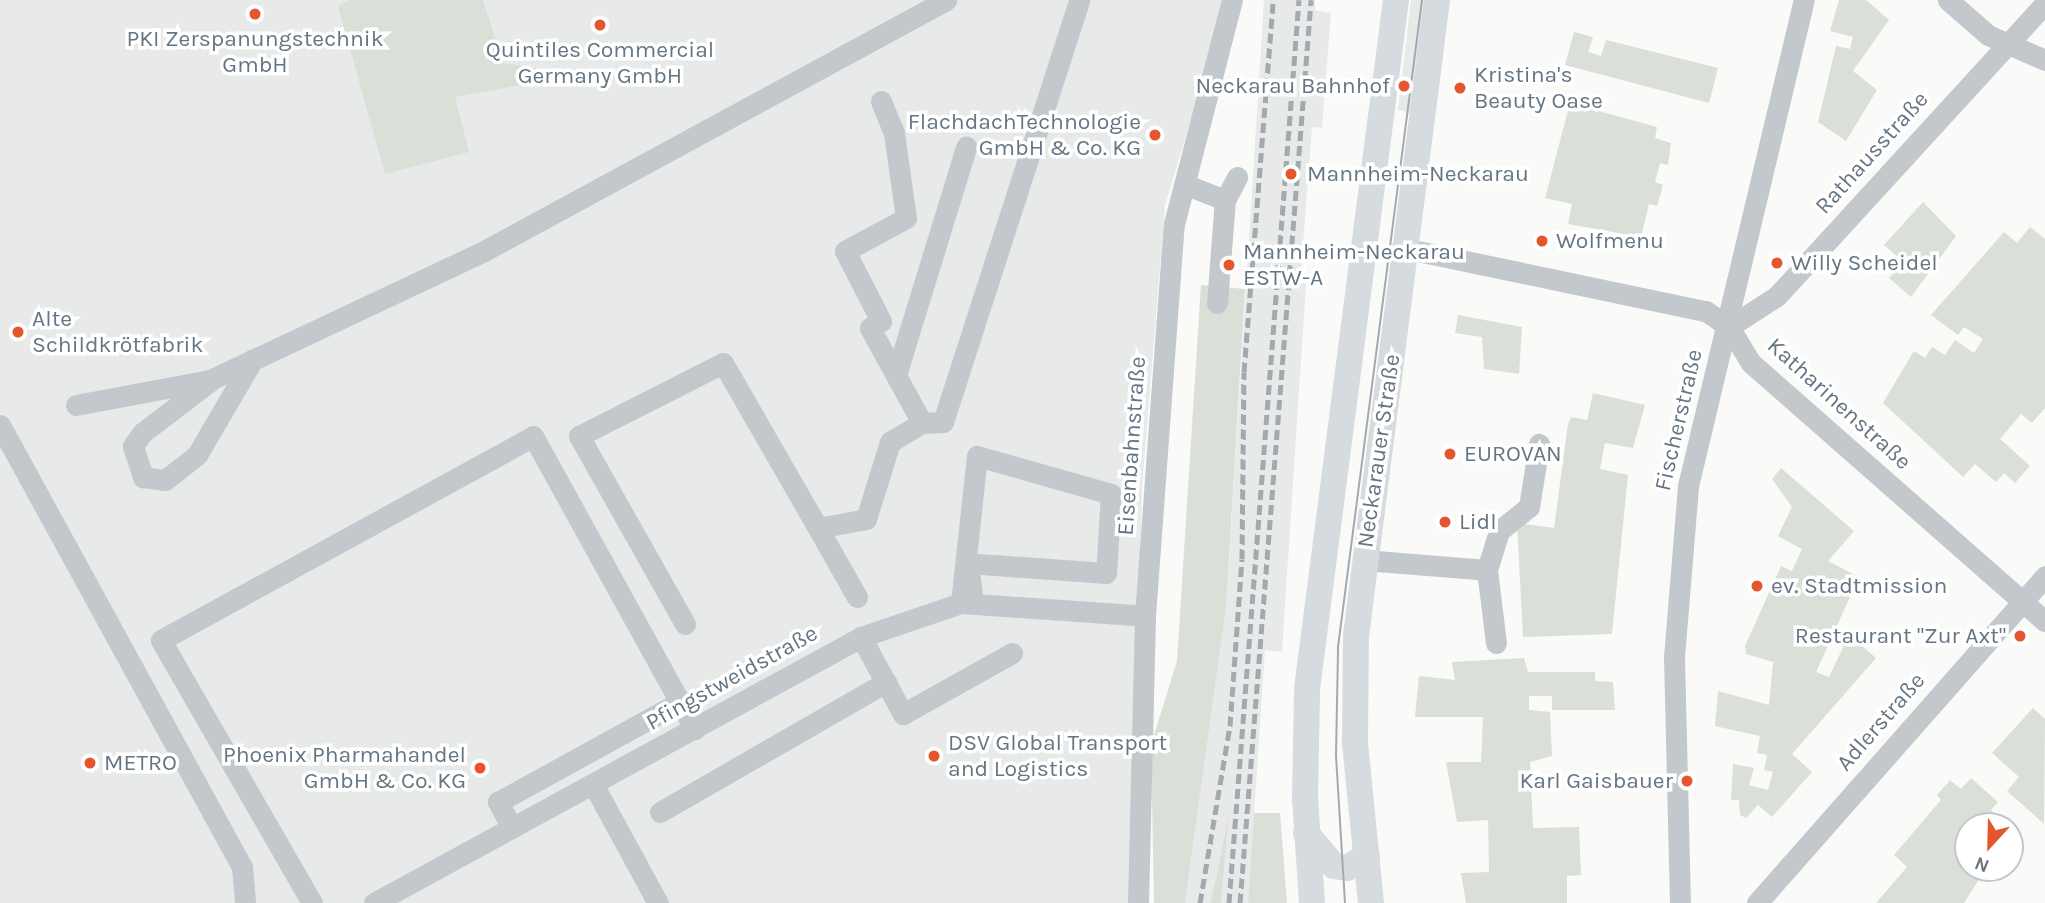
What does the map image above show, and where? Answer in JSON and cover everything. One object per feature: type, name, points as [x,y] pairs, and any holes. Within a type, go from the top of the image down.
[{"type":"main road","name":"Neckarauer Straße","points":[[1312,903],[1306,833],[1307,689],[1396,0]]},
{"type":"main road","name":"Neckarauer Straße","points":[[1371,903],[1354,711],[1364,560],[1408,249],[1437,0]]},
{"type":"main road","points":[[1306,833],[1334,866],[1347,868],[1367,856]]},
{"type":"street","points":[[253,359],[197,455],[165,480],[143,477],[134,446],[142,433],[210,380],[253,359],[484,251],[946,0]]},
{"type":"street","points":[[818,528],[866,519],[890,442],[922,423],[943,422],[1079,0]]},
{"type":"street","name":"Eisenbahnstraße","points":[[1138,903],[1145,616],[1174,224],[1232,0]]},
{"type":"street","name":"Fischerstraße","points":[[1680,903],[1674,657],[1688,486],[1729,327],[1738,261],[1804,0]]},
{"type":"street","points":[[1948,0],[2007,44],[2045,60]]},
{"type":"street","name":"Rathausstraße","points":[[1729,327],[1777,296],[2045,4]]},
{"type":"street","points":[[881,101],[894,133],[906,218]]},
{"type":"street","points":[[896,375],[966,147]]},
{"type":"street","points":[[1217,303],[1225,200],[1237,177]]},
{"type":"street","points":[[1184,184],[1225,200]]},
{"type":"street","points":[[922,423],[870,328],[881,321],[845,251],[906,218],[940,230]]},
{"type":"street","name":"Katharinenstraße","points":[[1408,249],[1706,311],[1729,327],[1751,363],[2045,621]]},
{"type":"street","points":[[685,624],[579,436],[723,363],[857,597]]},
{"type":"street","points":[[76,405],[210,380]]},
{"type":"street","points":[[312,903],[161,640],[533,436],[695,729]]},
{"type":"street","points":[[4,438],[113,626],[242,867],[245,903]]},
{"type":"street","points":[[1496,643],[1487,570],[1499,531],[1529,507],[1539,444]]},
{"type":"street","points":[[967,603],[968,563],[977,456],[1111,494],[1106,573],[968,563]]},
{"type":"street","points":[[1364,560],[1487,570]]},
{"type":"street","name":"Adlerstraße","points":[[1757,903],[2045,576]]},
{"type":"street","name":"Pfingstweidstraße","points":[[374,903],[861,637],[967,603],[1145,616]]},
{"type":"street","points":[[861,637],[903,714],[1012,653]]},
{"type":"street","points":[[660,812],[886,682]]},
{"type":"street","points":[[512,828],[498,802],[680,702]]},
{"type":"street","points":[[593,784],[657,903]]},
{"type":"shaded area","points":[[0,0],[1227,0],[1165,205],[1142,488],[1131,903],[0,903]]},
{"type":"shaded area","points":[[350,0],[483,0],[503,63],[575,75],[455,97],[469,152],[385,174],[338,6]]},
{"type":"shaded area","points":[[1264,0],[1315,0],[1315,10],[1331,13],[1322,128],[1312,127],[1300,283],[1306,284],[1282,652],[1265,650],[1248,903],[1221,903],[1228,823],[1210,903],[1185,903],[1226,608]]},
{"type":"shaded area","points":[[1411,0],[1428,0],[1411,113],[1398,110]]},
{"type":"shaded area","points":[[1839,0],[1866,0],[1889,20],[1853,71],[1877,90],[1846,141],[1818,122],[1836,46],[1850,49],[1853,37],[1830,31]]},
{"type":"shaded area","points":[[1574,32],[1593,37],[1588,52],[1601,56],[1606,40],[1718,68],[1709,103],[1565,65]]},
{"type":"shaded area","points":[[1570,103],[1657,127],[1655,138],[1671,143],[1668,165],[1660,163],[1655,182],[1663,185],[1657,206],[1649,204],[1641,237],[1568,224],[1572,204],[1545,198]]},
{"type":"shaded area","points":[[1923,202],[1956,236],[1911,297],[1889,278],[1904,262],[1884,245]]},
{"type":"shaded area","points":[[2030,227],[2045,239],[2045,408],[2032,423],[2021,414],[2000,439],[2030,466],[2015,483],[2004,473],[1996,482],[1975,464],[1963,477],[1883,403],[1914,351],[1925,358],[1932,347],[1945,355],[1955,340],[1974,353],[1983,339],[1964,327],[1958,335],[1931,315],[2004,232],[2017,243]]},
{"type":"shaded area","points":[[1201,285],[1245,289],[1226,608],[1185,903],[1154,903],[1151,745],[1177,661]]},
{"type":"shaded area","points":[[1458,315],[1522,327],[1519,374],[1484,369],[1482,337],[1455,333]]},
{"type":"shaded area","points":[[1593,393],[1645,405],[1633,448],[1605,443],[1600,469],[1628,475],[1612,634],[1523,637],[1517,523],[1554,528],[1568,424],[1571,417],[1587,420]]},
{"type":"shaded area","points":[[1781,468],[1854,531],[1828,561],[1859,577],[1816,672],[1829,677],[1849,635],[1876,658],[1792,754],[1812,772],[1772,817],[1758,805],[1746,818],[1740,815],[1739,800],[1731,800],[1733,764],[1754,768],[1749,785],[1768,790],[1773,772],[1764,770],[1767,755],[1757,753],[1760,736],[1715,726],[1718,691],[1769,705],[1773,662],[1746,654],[1745,646],[1781,566],[1792,571],[1802,549],[1778,536],[1792,507],[1772,479]]},
{"type":"shaded area","points":[[1524,658],[1528,672],[1595,672],[1595,681],[1613,682],[1615,710],[1552,710],[1552,696],[1529,696],[1529,710],[1550,712],[1552,756],[1530,762],[1533,828],[1579,827],[1581,875],[1567,876],[1567,903],[1466,903],[1461,873],[1489,872],[1488,820],[1457,822],[1446,762],[1481,762],[1483,717],[1415,717],[1419,676],[1455,680],[1452,662]]},
{"type":"shaded area","points":[[2033,708],[2045,719],[2044,824],[2007,791],[2019,777],[1992,753]]},
{"type":"shaded area","points":[[1971,778],[1998,802],[1991,810],[1993,812],[1954,812],[1954,882],[1977,882],[1964,903],[1876,903],[1907,867],[1894,855],[1941,800],[1937,795],[1950,780],[1961,789]]},
{"type":"shaded area","points":[[1254,813],[1280,813],[1287,903],[1248,903]]},
{"type":"shaded area","points":[[1229,814],[1221,903],[1210,903],[1217,873]]},
{"type":"tram line","points":[[1345,903],[1336,755],[1338,647],[1422,0]]},
{"type":"railway","points":[[1200,903],[1230,726],[1242,559],[1244,372],[1273,0]]},
{"type":"railway","points":[[1229,903],[1299,0]]},
{"type":"railway","points":[[1240,903],[1311,0]]},
{"type":"place","name":"PKI Zerspanungstechnik GmbH","points":[[255,14]]},
{"type":"place","name":"Quintiles Commercial Germany GmbH","points":[[600,25]]},
{"type":"place","name":"Neckarau Bahnhof","points":[[1404,86]]},
{"type":"place","name":"Kristina's Beauty Oase","points":[[1460,88]]},
{"type":"place","name":"FlachdachTechnologie GmbH & Co. KG","points":[[1155,135]]},
{"type":"place","name":"Mannheim-Neckarau","points":[[1291,174]]},
{"type":"place","name":"Wolfmenu","points":[[1542,241]]},
{"type":"place","name":"Willy Scheidel","points":[[1777,263]]},
{"type":"place","name":"Mannheim-Neckarau ESTW-A","points":[[1229,265]]},
{"type":"place","name":"Alte Schildkrötfabrik","points":[[18,332]]},
{"type":"place","name":"EUROVAN","points":[[1450,454]]},
{"type":"place","name":"Lidl","points":[[1445,522]]},
{"type":"place","name":"ev. Stadtmission","points":[[1757,586]]},
{"type":"place","name":"Restaurant \"Zur Axt\"","points":[[2020,636]]},
{"type":"place","name":"DSV Global Transport and Logistics","points":[[934,756]]},
{"type":"place","name":"METRO","points":[[90,763]]},
{"type":"place","name":"Phoenix Pharmahandel GmbH & Co. KG","points":[[480,768]]},
{"type":"place","name":"Karl Gaisbauer","points":[[1687,781]]}]
